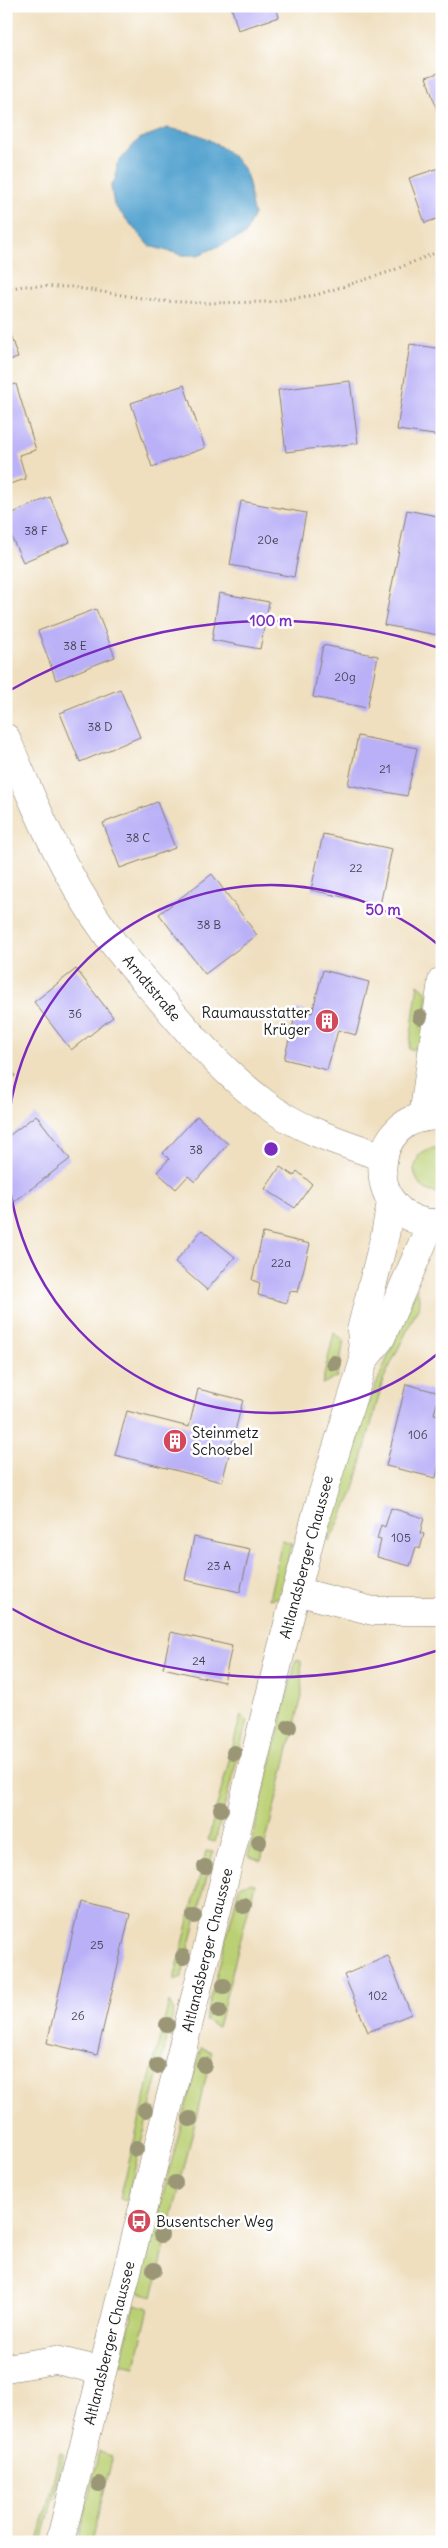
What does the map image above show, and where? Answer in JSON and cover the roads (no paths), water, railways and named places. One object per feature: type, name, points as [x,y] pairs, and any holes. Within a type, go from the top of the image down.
[{"type":"main road","name":"Arndtstraße","points":[[6,738],[43,825],[78,890],[108,937],[202,1047],[263,1102],[292,1120],[347,1145],[382,1157]]},
{"type":"main road","points":[[391,1202],[382,1180],[382,1157],[388,1143],[397,1132],[409,1123],[432,1117],[442,981]]},
{"type":"main road","name":"Altlandsberger Chaussee","points":[[60,2542],[296,1591],[364,1360],[381,1338],[436,1224],[415,1220],[402,1213],[391,1202]]},
{"type":"main road","name":"Altlandsberger Chaussee","points":[[364,1360],[361,1330],[385,1235],[391,1202]]},
{"type":"main road","points":[[296,1591],[373,1611],[442,1611]]},
{"type":"main road","points":[[6,2368],[56,2360],[102,2371]]},
{"type":"water","points":[[168,128],[199,135],[223,148],[237,160],[247,175],[254,214],[245,235],[198,255],[183,255],[149,246],[114,205],[111,187],[116,177],[117,164],[139,139]]},
{"type":"place","name":"Raumausstatter Krüger","points":[[327,1021]]},
{"type":"place","name":"Steinmetz Schoebel","points":[[175,1441]]},
{"type":"place","name":"Busentscher Weg","points":[[139,2221]]}]
